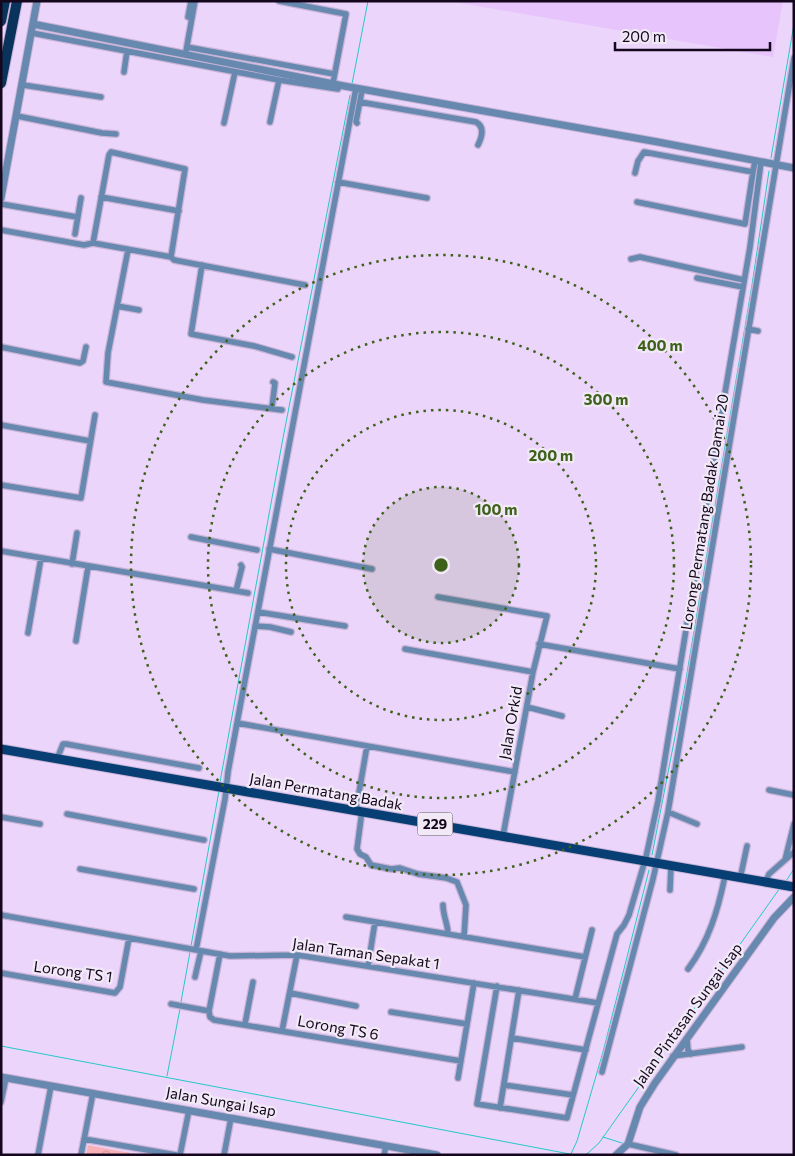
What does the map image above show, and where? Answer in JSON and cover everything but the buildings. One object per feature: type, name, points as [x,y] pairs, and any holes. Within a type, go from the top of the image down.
[{"type":"highway","points":[[1,21],[5,1]]},
{"type":"highway","points":[[1,83],[17,1]]},
{"type":"main road","name":"Jalan Permatang Badak","points":[[1,750],[792,887]]},
{"type":"street","points":[[1,198],[23,86],[37,1]]},
{"type":"street","points":[[188,17],[190,1]]},
{"type":"street","points":[[186,51],[195,1]]},
{"type":"street","points":[[279,1],[346,14],[334,74],[336,86]]},
{"type":"street","points":[[34,24],[186,51],[334,74]]},
{"type":"street","points":[[32,33],[279,80],[359,89],[794,168]]},
{"type":"street","points":[[124,72],[127,51]]},
{"type":"street","points":[[186,51],[336,86]]},
{"type":"street","name":"Lorong Permatang Badak Damai 20","points":[[602,1072],[657,864],[668,812],[794,58]]},
{"type":"street","points":[[224,123],[235,72]]},
{"type":"street","points":[[270,122],[279,80]]},
{"type":"street","points":[[23,86],[101,97]]},
{"type":"street","points":[[357,124],[360,102],[359,89]]},
{"type":"street","points":[[195,977],[197,950],[269,549],[338,182],[359,89]]},
{"type":"street","points":[[360,102],[476,122],[482,127],[478,145]]},
{"type":"street","points":[[17,116],[102,134],[116,134]]},
{"type":"street","points":[[92,243],[111,152],[184,167],[186,171],[171,257]]},
{"type":"street","points":[[635,173],[638,161],[644,152],[753,172]]},
{"type":"street","points":[[637,202],[744,224],[753,172],[758,162]]},
{"type":"street","points":[[497,986],[477,1104],[567,1118],[617,934],[629,915],[658,801],[753,229],[758,162]]},
{"type":"street","points":[[338,182],[427,198]]},
{"type":"street","points":[[101,197],[179,211]]},
{"type":"street","points":[[75,234],[81,198]]},
{"type":"street","points":[[1,204],[77,217]]},
{"type":"street","points":[[1,230],[171,257],[174,260],[305,285]]},
{"type":"street","points":[[128,250],[108,353],[105,379],[108,383],[203,400],[272,407],[282,410]]},
{"type":"street","points":[[631,259],[640,257],[744,280]]},
{"type":"street","points":[[202,265],[190,334],[254,346],[292,358]]},
{"type":"street","points":[[697,278],[743,287]]},
{"type":"street","points":[[117,306],[139,310]]},
{"type":"street","points":[[748,329],[758,331]]},
{"type":"street","points":[[1,347],[80,363],[83,361],[86,347]]},
{"type":"street","points":[[272,407],[275,383],[273,382]]},
{"type":"street","points":[[1,485],[80,498],[95,414]]},
{"type":"street","points":[[1,425],[90,441]]},
{"type":"street","points":[[72,564],[77,533]]},
{"type":"street","points":[[191,537],[257,550]]},
{"type":"street","points":[[269,549],[372,569]]},
{"type":"street","points":[[1,551],[248,593]]},
{"type":"street","points":[[28,633],[41,558]]},
{"type":"street","points":[[236,591],[241,565]]},
{"type":"street","points":[[76,641],[88,567]]},
{"type":"street","name":"Jalan Orkid","points":[[438,597],[547,616],[533,672],[503,836]]},
{"type":"street","points":[[258,612],[345,626]]},
{"type":"street","points":[[255,626],[270,626],[291,632]]},
{"type":"street","points":[[540,644],[680,669]]},
{"type":"street","points":[[405,649],[533,672]]},
{"type":"street","points":[[527,707],[562,716]]},
{"type":"street","points":[[237,723],[515,772]]},
{"type":"street","points":[[58,759],[60,747],[66,744],[199,768]]},
{"type":"street","points":[[367,746],[359,811],[357,849],[360,854],[366,857],[371,865],[391,869],[400,868],[418,874],[446,878],[457,882],[466,905],[464,936]]},
{"type":"street","points":[[769,790],[794,796]]},
{"type":"street","points":[[668,812],[696,824]]},
{"type":"street","points":[[67,814],[204,840]]},
{"type":"street","points":[[1,817],[40,824]]},
{"type":"street","points":[[786,860],[794,824]]},
{"type":"street","points":[[740,879],[747,846]]},
{"type":"street","points":[[768,883],[769,874],[794,852]]},
{"type":"street","points":[[670,890],[671,866]]},
{"type":"street","points":[[80,869],[194,889]]},
{"type":"street","points":[[688,970],[702,950],[715,918],[725,876]]},
{"type":"street","name":"Jalan Pintasan Sungai Isap","points":[[616,1155],[628,1144],[640,1107],[674,1056],[770,923],[794,897]]},
{"type":"street","points":[[443,906],[448,934]]},
{"type":"street","points":[[1,915],[129,938]]},
{"type":"street","points":[[346,917],[585,957]]},
{"type":"street","points":[[368,966],[375,922]]},
{"type":"street","points":[[575,999],[592,930]]},
{"type":"street","name":"Jalan Taman Sepakat 1","points":[[129,938],[220,954],[241,956],[297,955],[474,983]]},
{"type":"street","name":"Lorong TS 1","points":[[1,973],[116,992],[120,987],[129,938]]},
{"type":"street","points":[[173,1005],[209,1011],[220,954]]},
{"type":"street","points":[[282,1031],[297,955]]},
{"type":"street","points":[[245,1024],[253,982]]},
{"type":"street","points":[[458,1078],[474,983],[598,1003]]},
{"type":"street","points":[[500,1108],[520,990]]},
{"type":"street","points":[[290,993],[356,1006]]},
{"type":"street","name":"Lorong TS 6","points":[[209,1011],[212,1018],[461,1061]]},
{"type":"street","points":[[391,1012],[468,1024]]},
{"type":"street","points":[[512,1038],[586,1050]]},
{"type":"street","points":[[686,1039],[688,1050],[691,1054]]},
{"type":"street","points":[[674,1056],[742,1047]]},
{"type":"street","points":[[1,1102],[3,1078]]},
{"type":"street","name":"Jalan Sungai Isap","points":[[3,1078],[437,1155]]},
{"type":"street","points":[[504,1085],[573,1095]]},
{"type":"street","points":[[38,1155],[51,1086]]},
{"type":"street","points":[[81,1155],[93,1094]]},
{"type":"street","points":[[180,1155],[189,1110]]},
{"type":"street","points":[[224,1155],[231,1118]]},
{"type":"street","points":[[84,1138],[176,1155]]},
{"type":"street","points":[[628,1144],[676,1155]]},
{"type":"street","points":[[384,1155],[386,1146]]},
{"type":"shaded area","points":[[448,1],[783,1],[773,57]]},
{"type":"green space","points":[[88,1145],[141,1155],[86,1155]]},
{"type":"waterway","points":[[352,84],[368,1]]},
{"type":"waterway","points":[[771,158],[794,24]]},
{"type":"waterway","points":[[220,782],[283,438],[350,95]]},
{"type":"waterway","points":[[652,855],[685,685],[752,285],[769,171]]},
{"type":"waterway","points":[[191,946],[219,791]]},
{"type":"waterway","points":[[786,881],[794,869]]},
{"type":"waterway","points":[[571,1154],[577,1141],[603,1052],[649,870]]},
{"type":"waterway","points":[[585,1155],[599,1143],[780,888]]},
{"type":"waterway","points":[[181,1002],[190,952]]},
{"type":"waterway","points":[[167,1076],[180,1009]]},
{"type":"waterway","points":[[1,1046],[575,1155]]},
{"type":"waterway","points":[[603,1137],[625,1144]]}]
